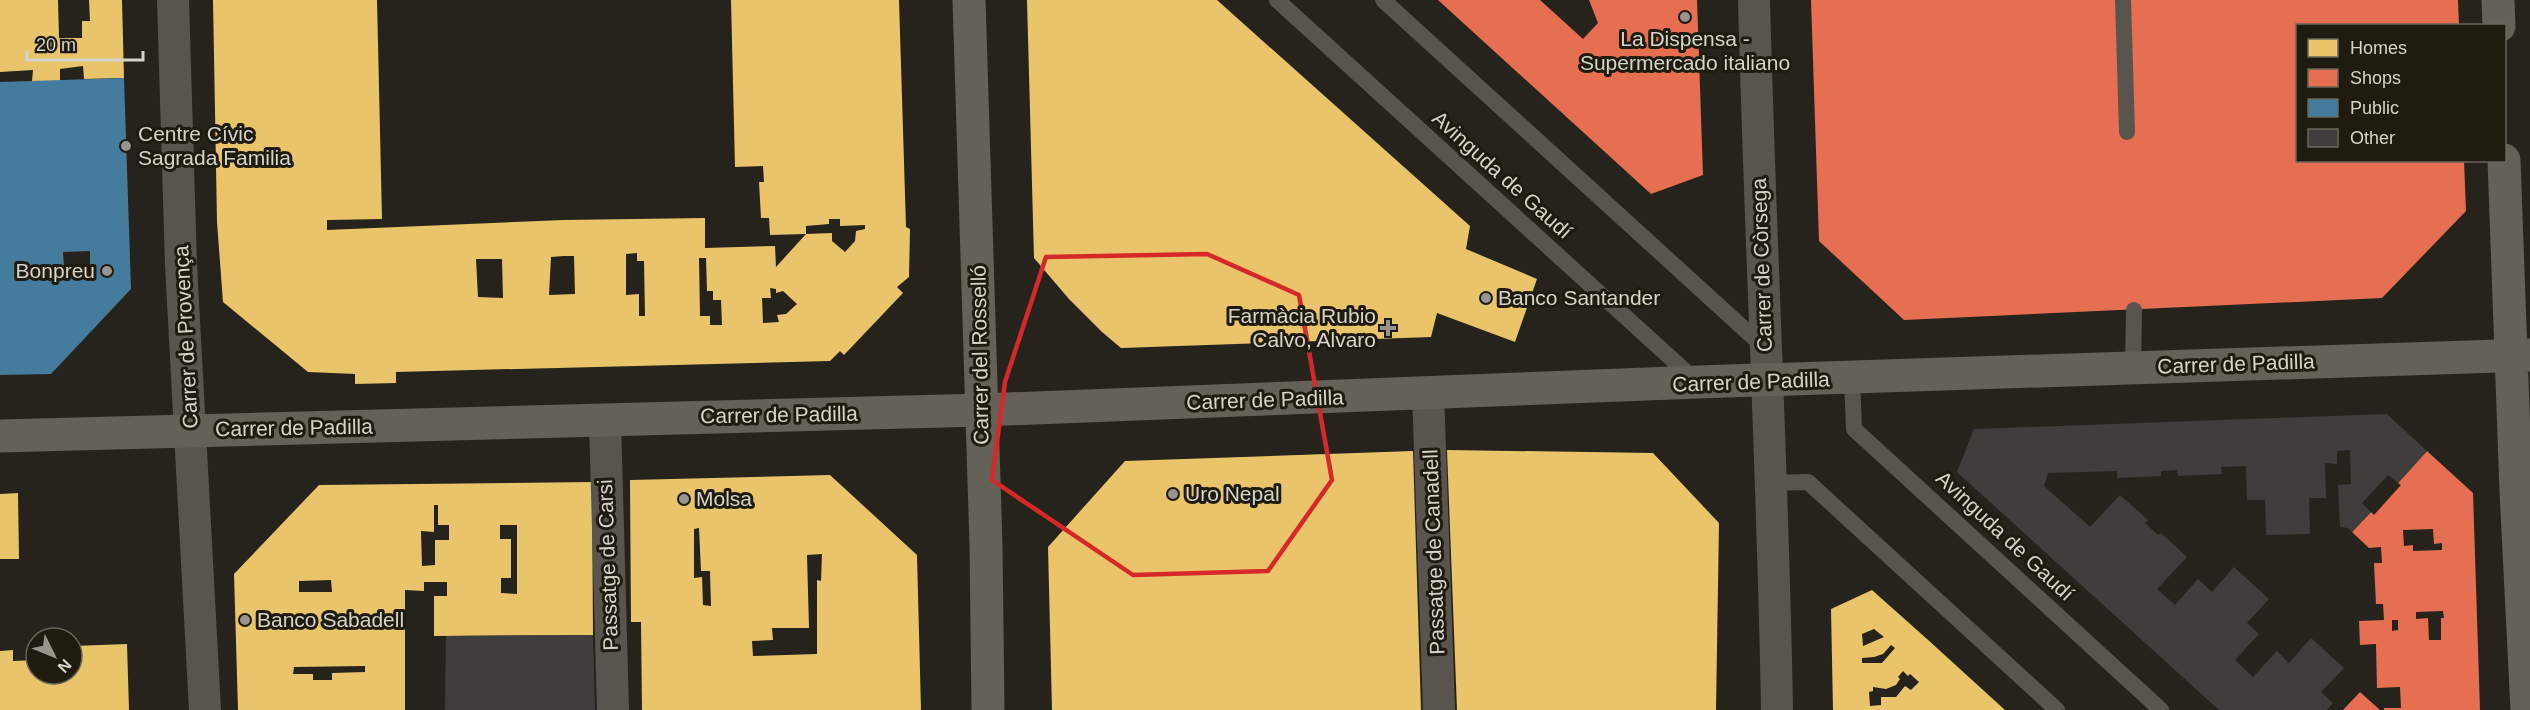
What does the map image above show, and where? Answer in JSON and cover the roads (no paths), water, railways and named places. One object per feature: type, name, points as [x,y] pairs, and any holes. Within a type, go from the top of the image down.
[{"type":"main road","name":"Carrer del Rosselló","points":[[969,0],[982,410],[988,710]]},
{"type":"main road","points":[[2498,0],[2499,24]]},
{"type":"main road","points":[[2504,162],[2521,355],[2527,710]]},
{"type":"main road","name":"Carrer de Padilla","points":[[0,436],[982,410],[1698,382],[1852,379],[2521,355]]},
{"type":"street","name":"Carrer de Provença","points":[[173,0],[181,265],[205,710]]},
{"type":"street","name":"Carrer de Còrsega","points":[[1754,0],[1777,710]]},
{"type":"street","name":"Passatge de Canadell","points":[[1428,393],[1439,710]]},
{"type":"street","name":"Passatge de Carsi","points":[[605,420],[613,710]]},
{"type":"lane","name":"Avinguda de Gaudí","points":[[1277,0],[1698,382]]},
{"type":"lane","points":[[1383,0],[1764,347]]},
{"type":"lane","points":[[2123,0],[2127,132]]},
{"type":"lane","points":[[2133,368],[2134,310]]},
{"type":"lane","name":"Avinguda de Gaudí","points":[[1852,379],[1854,429],[2161,710]]},
{"type":"lane","points":[[1770,483],[1808,482],[2057,710]]},
{"type":"place","name":"La Dispensa - Supermercado italiano","points":[[1685,17]]},
{"type":"place","name":"Centre Cívic Sagrada Familia","points":[[126,146]]},
{"type":"place","name":"Bonpreu","points":[[107,271]]},
{"type":"place","name":"Banco Santander","points":[[1486,298]]},
{"type":"place","name":"Farmàcia Rubio Calvo, Alvaro","points":[[1388,328]]},
{"type":"place","name":"Uro Nepal","points":[[1173,494]]},
{"type":"place","name":"Molsa","points":[[684,499]]},
{"type":"place","name":"Banco Sabadell","points":[[245,620]]}]
